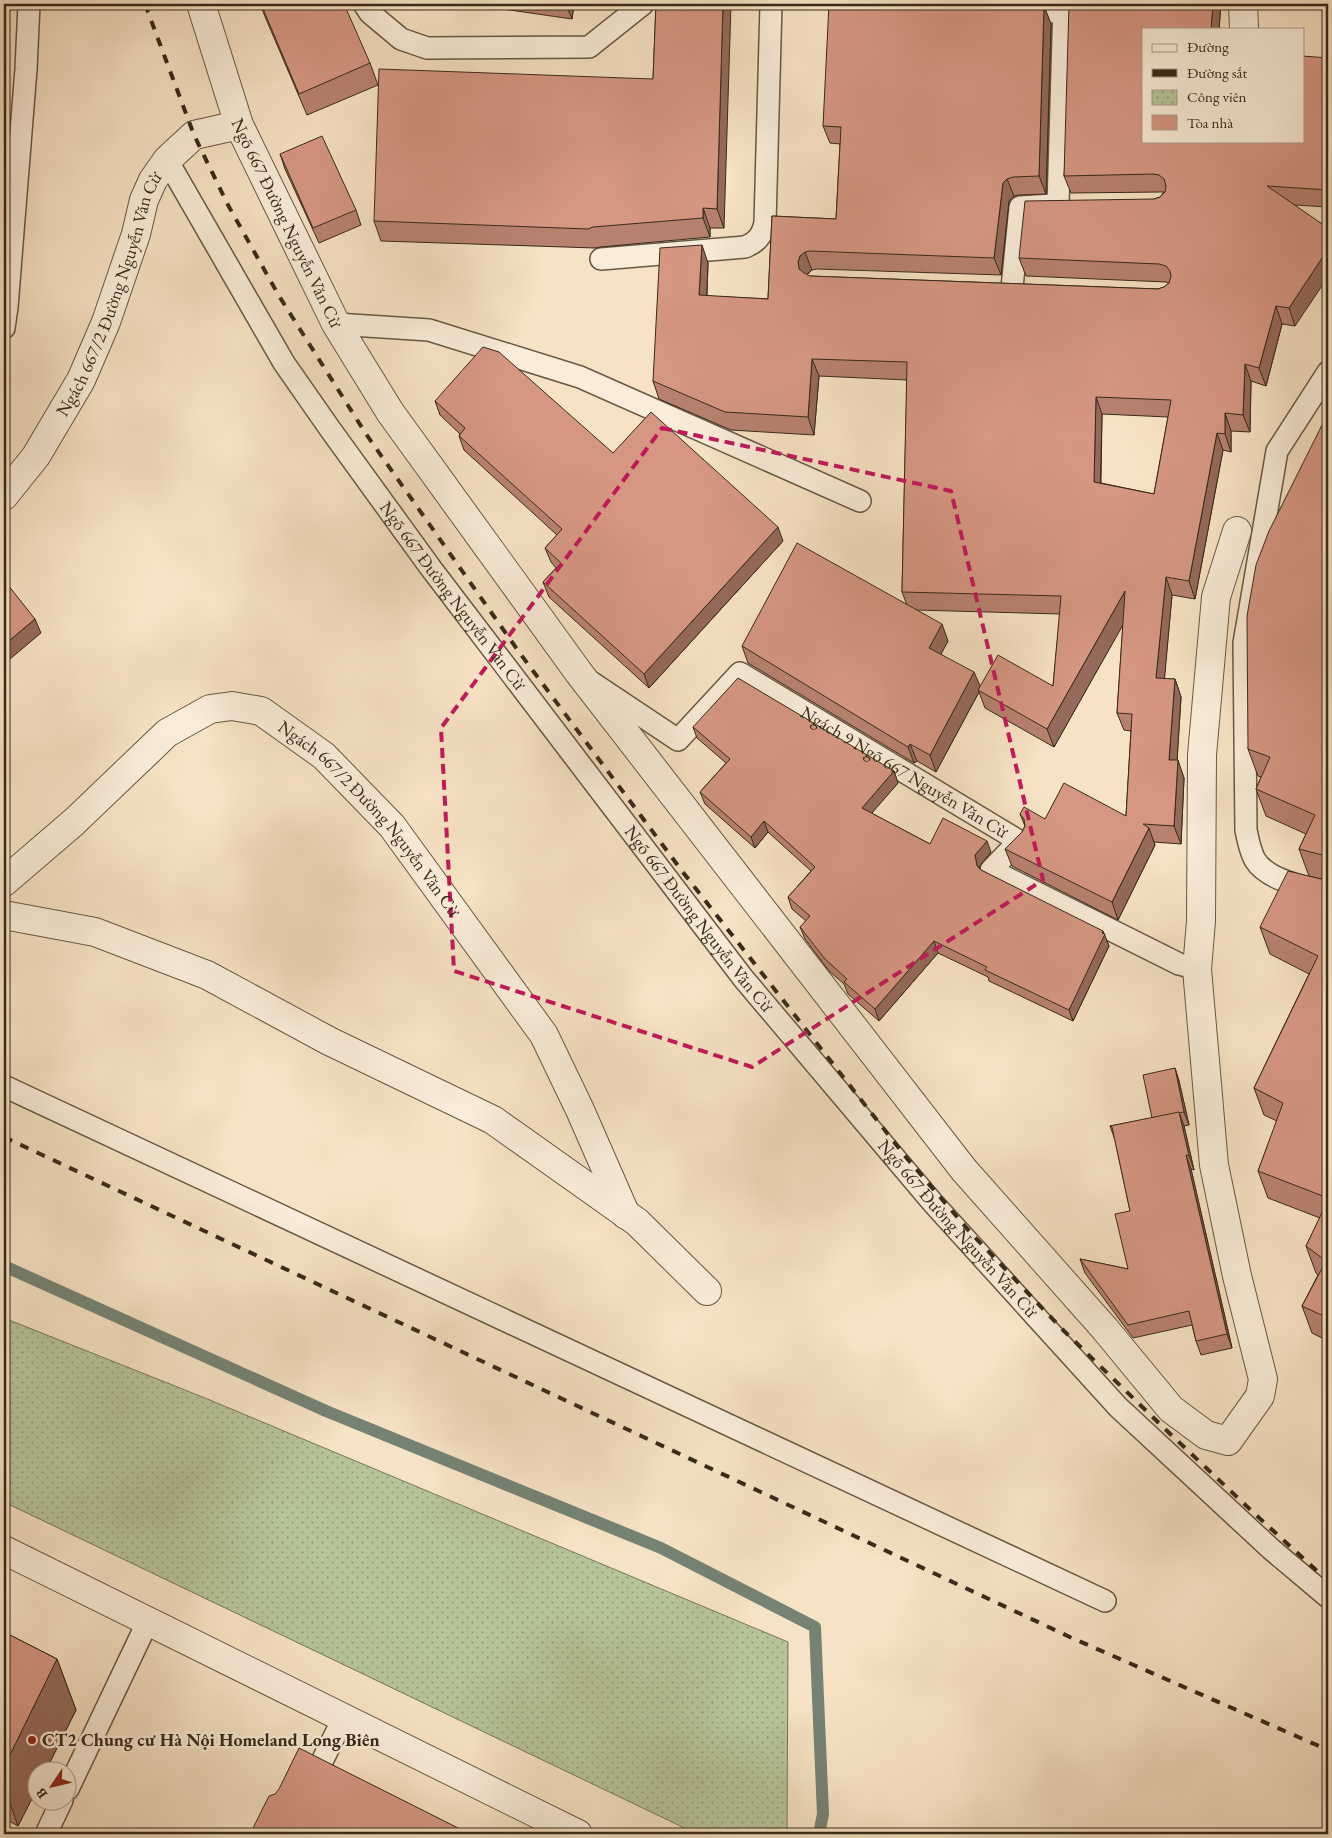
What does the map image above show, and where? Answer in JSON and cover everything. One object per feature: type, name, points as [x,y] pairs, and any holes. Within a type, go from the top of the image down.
[{"type":"street","name":"Ngõ 667 Đường Nguyễn Văn Cừ","points":[[201,4],[239,125],[336,324],[390,412],[579,673],[964,1170],[1105,1329],[1171,1409],[1206,1435],[1228,1441],[1260,1396],[1263,1379],[1237,1276],[1214,1165],[1197,969]]},
{"type":"street","points":[[1243,4],[1244,28]]},
{"type":"street","name":"Ngách 667/2 Đường Nguyễn Văn Cừ","points":[[4,496],[36,456],[81,380],[106,322],[136,234],[144,200],[153,180],[167,160],[194,135],[239,125]]},
{"type":"street","points":[[1197,969],[1201,921],[1202,755],[1216,597],[1237,531]]},
{"type":"street","name":"Ngách 667/2 Đường Nguyễn Văn Cừ","points":[[4,882],[74,822],[167,733],[210,709],[232,706],[262,711],[324,756],[392,826],[544,1035],[580,1110],[626,1215]]},
{"type":"street","name":"Ngách 667/2 Đường Nguyễn Văn Cừ","points":[[4,916],[95,932],[207,975],[329,1042],[493,1120],[637,1222],[707,1292]]},
{"type":"street","points":[[4,1550],[578,1834]]},
{"type":"lane","points":[[4,328],[8,307],[9,231],[26,69],[29,4]]},
{"type":"lane","points":[[364,4],[370,13],[401,39],[427,48],[589,48],[643,4]]},
{"type":"lane","points":[[601,260],[745,247],[755,243],[762,233],[765,223],[771,4]]},
{"type":"lane","points":[[987,4],[1063,8],[1068,205],[1020,207],[1013,288]]},
{"type":"lane","name":"Ngõ 667 Đường Nguyễn Văn Cừ","points":[[167,160],[284,363],[330,429],[430,567],[743,978],[933,1203],[1118,1407],[1271,1549],[1328,1597]]},
{"type":"lane","points":[[336,324],[429,330],[580,377],[860,501]]},
{"type":"lane","points":[[1328,372],[1277,450],[1244,643],[1246,830],[1250,847],[1255,861],[1276,878],[1328,894]]},
{"type":"lane","name":"Ngách 9 Ngõ 667 Nguyễn Văn Cừ","points":[[579,673],[678,740],[740,673],[1019,841],[991,870],[1179,964],[1197,969]]},
{"type":"lane","points":[[4,1086],[1106,1601]]},
{"type":"lane","points":[[78,1768],[148,1621]]},
{"type":"lane","points":[[286,1834],[343,1718]]},
{"type":"lane","points":[[46,1834],[57,1810]]},
{"type":"highlighted area","points":[[662,428],[951,491],[1043,880],[752,1067],[454,971],[441,728]]},
{"type":"green space","points":[[4,1318],[205,1398],[788,1642],[787,1834],[697,1834],[4,1502]]},
{"type":"building","points":[[261,4],[344,4],[370,63],[299,94]]},
{"type":"building","points":[[656,4],[723,4],[717,209],[703,208],[703,218],[593,227],[588,229],[374,221],[379,69],[653,79]]},
{"type":"building","points":[[829,4],[1014,6],[1015,4],[1022,4],[1044,6],[1039,176],[1013,177],[1003,183],[994,258],[810,251],[800,256],[798,262],[799,269],[810,276],[1158,289],[1169,283],[1171,276],[1166,266],[1159,264],[1019,258],[1025,201],[1154,199],[1160,197],[1165,192],[1164,179],[1159,175],[1153,174],[1064,176],[1069,5],[1213,4],[1211,28],[1142,28],[1142,142],[1304,142],[1304,56],[1328,58],[1328,190],[1267,186],[1328,228],[1328,249],[1289,308],[1276,306],[1259,368],[1245,364],[1243,415],[1225,413],[1225,434],[1217,433],[1189,581],[1166,577],[1156,678],[1175,679],[1169,760],[1178,760],[1174,826],[1143,824],[1149,828],[1112,902],[1005,849],[1022,832],[1025,826],[1024,819],[1020,814],[1024,807],[1045,819],[1064,783],[1126,816],[1132,714],[1117,713],[1125,591],[1047,729],[978,690],[998,655],[1053,686],[1061,596],[902,592],[907,362],[812,359],[808,417],[725,412],[653,381],[660,248],[702,245],[699,295],[768,299],[772,216],[836,219],[841,127],[823,126]],"holes":[[[1096,397],[1171,400],[1154,494],[1094,482]]]},
{"type":"building","points":[[322,136],[356,210],[313,228],[280,154]]},
{"type":"building","points":[[483,347],[499,352],[613,453],[651,412],[778,527],[644,674],[543,582],[561,563],[545,548],[562,529],[459,436],[465,428],[435,401]]},
{"type":"building","points":[[1328,413],[1328,860],[1322,855],[1299,849],[1315,815],[1256,789],[1270,757],[1248,749],[1247,616],[1256,565],[1269,531]]},
{"type":"building","points":[[797,543],[942,624],[929,648],[974,672],[930,755],[910,744],[908,747],[742,646]]},
{"type":"building","points":[[4,580],[35,619],[4,645]]},
{"type":"building","points":[[738,678],[894,771],[862,808],[930,844],[943,818],[987,841],[975,855],[977,866],[981,870],[1103,931],[1102,933],[1105,934],[1069,1010],[985,970],[987,967],[934,941],[875,1009],[844,982],[847,979],[825,959],[800,927],[810,916],[788,897],[815,867],[764,821],[751,837],[700,792],[730,759],[693,727]]},
{"type":"building","points":[[1288,871],[1321,879],[1328,874],[1328,1198],[1258,1171],[1283,1103],[1254,1088],[1318,956],[1260,927]]},
{"type":"building","points":[[1175,1068],[1184,1112],[1152,1118],[1143,1075]]},
{"type":"building","points":[[1179,1112],[1189,1156],[1186,1155],[1227,1334],[1196,1341],[1189,1311],[1128,1325],[1080,1259],[1128,1269],[1115,1214],[1130,1211],[1112,1127],[1110,1126]]},
{"type":"building","points":[[1328,1200],[1328,1318],[1302,1306],[1326,1261],[1306,1246]]},
{"type":"building","points":[[4,1632],[57,1659],[4,1767]]},
{"type":"building","points":[[299,1748],[470,1834],[250,1834],[269,1796],[275,1794],[279,1789]]},
{"type":"waterway","points":[[4,1266],[326,1411],[661,1548],[815,1627],[823,1814],[819,1834]]},
{"type":"railway","points":[[145,4],[194,135],[228,205],[279,296],[366,434],[519,652],[682,871],[905,1156],[970,1232],[1064,1331],[1164,1428],[1328,1581]]},
{"type":"railway","points":[[4,1137],[1072,1638],[1328,1750]]},
{"type":"place","name":"CT2 Chung cư Hà Nội Homeland Long Biên","points":[[32,1740]]}]
